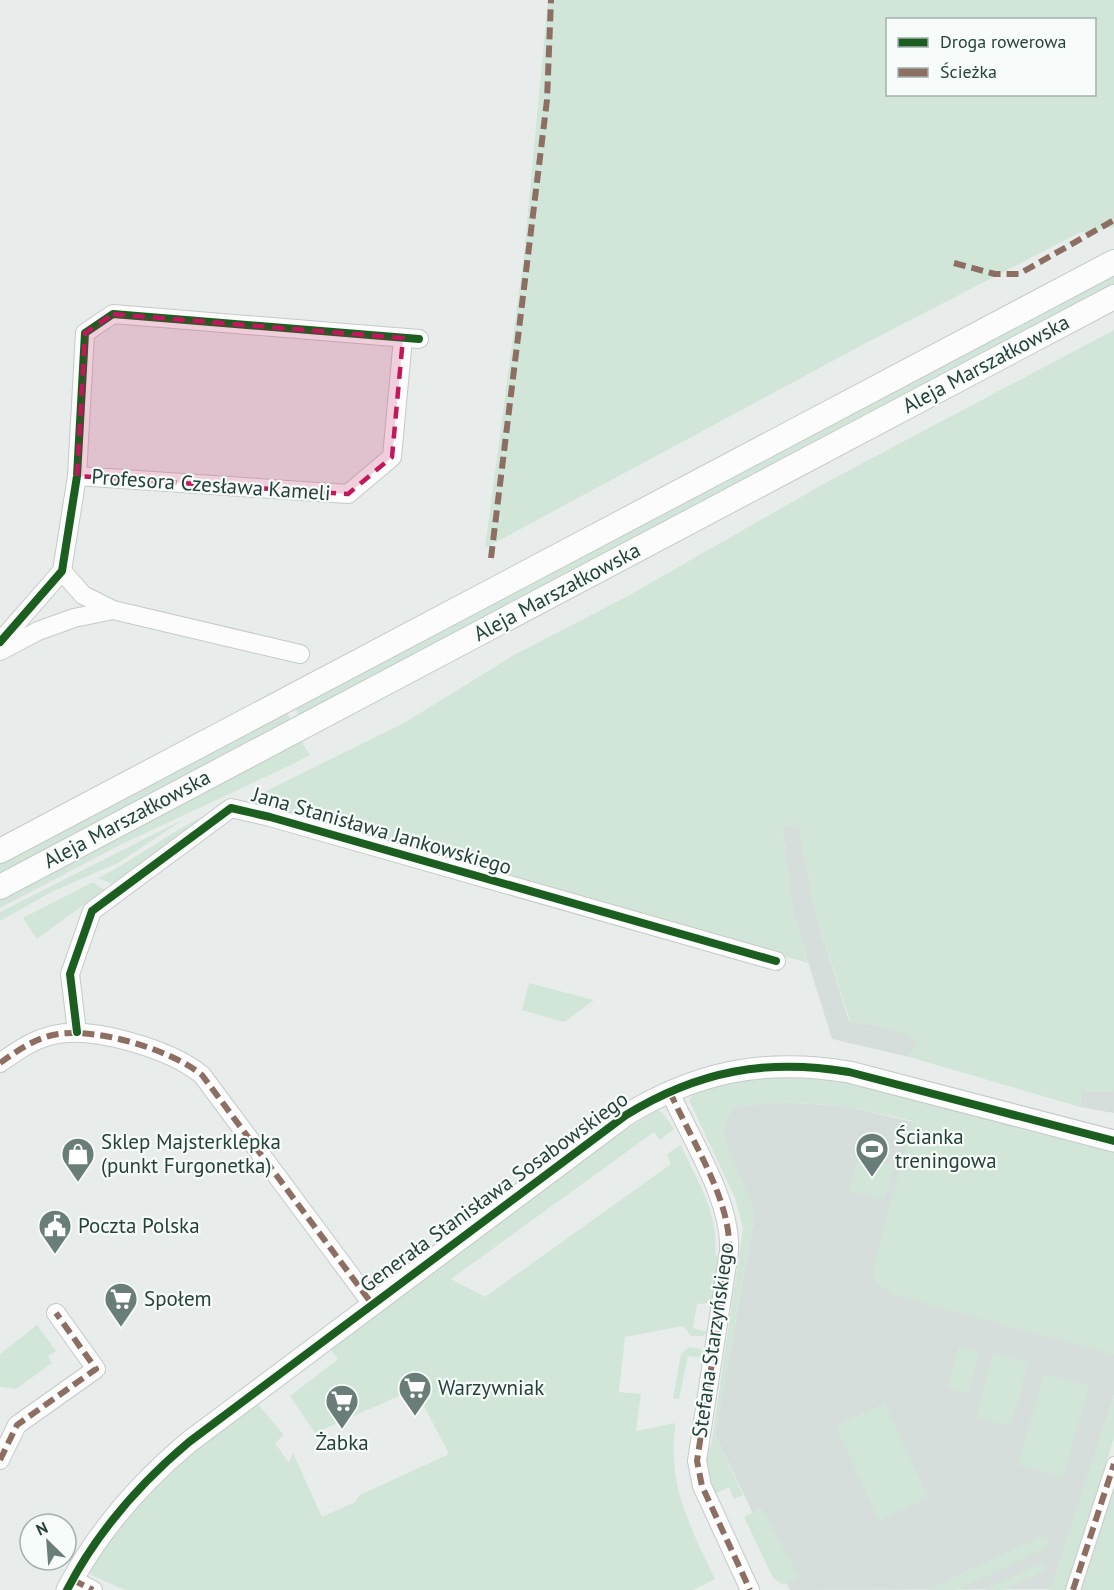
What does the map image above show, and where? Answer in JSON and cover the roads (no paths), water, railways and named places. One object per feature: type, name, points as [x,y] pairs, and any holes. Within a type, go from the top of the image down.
[{"type":"main road","name":"Aleja Marszałkowska","points":[[0,851],[1114,262]]},
{"type":"main road","name":"Aleja Marszałkowska","points":[[0,887],[1114,297]]},
{"type":"street","name":"Profesora Czesława Kameli","points":[[112,314],[411,338],[392,457],[348,494],[77,476],[85,333],[112,314]]},
{"type":"street","points":[[0,642],[62,571],[77,476]]},
{"type":"street","points":[[62,571],[83,595],[113,610],[300,654]]},
{"type":"street","points":[[0,651],[38,631],[74,618],[113,610]]},
{"type":"street","name":"Jana Stanisława Jankowskiego","points":[[76,1032],[69,985],[70,974],[92,911],[231,808],[270,817],[776,961]]},
{"type":"street","points":[[0,1063],[28,1043],[52,1035],[76,1032],[158,1049],[186,1062],[202,1075],[372,1304]]},
{"type":"street","name":"Generała Stanisława Sosabowskiego","points":[[70,1585],[112,1520],[140,1486],[173,1455],[627,1115],[670,1092],[712,1076],[740,1069],[807,1066],[849,1072],[1114,1141]]},
{"type":"street","name":"Stefana Starzyńskiego","points":[[670,1092],[719,1198],[729,1227],[729,1251],[697,1461],[702,1486],[750,1590]]},
{"type":"street","points":[[0,1460],[4,1438],[18,1425],[96,1369],[56,1313]]},
{"type":"street","points":[[1073,1590],[1114,1464]]},
{"type":"street","points":[[70,1585],[93,1590]]},
{"type":"place","name":"Ścianka treningowa","points":[[872,1178]]},
{"type":"place","name":"Sklep Majsterklepka (punkt Furgonetka)","points":[[78,1183]]},
{"type":"place","name":"Poczta Polska","points":[[55,1255]]},
{"type":"place","name":"Społem","points":[[121,1328]]},
{"type":"place","name":"Warzywniak","points":[[415,1417]]},
{"type":"place","name":"Żabka","points":[[342,1430]]}]
